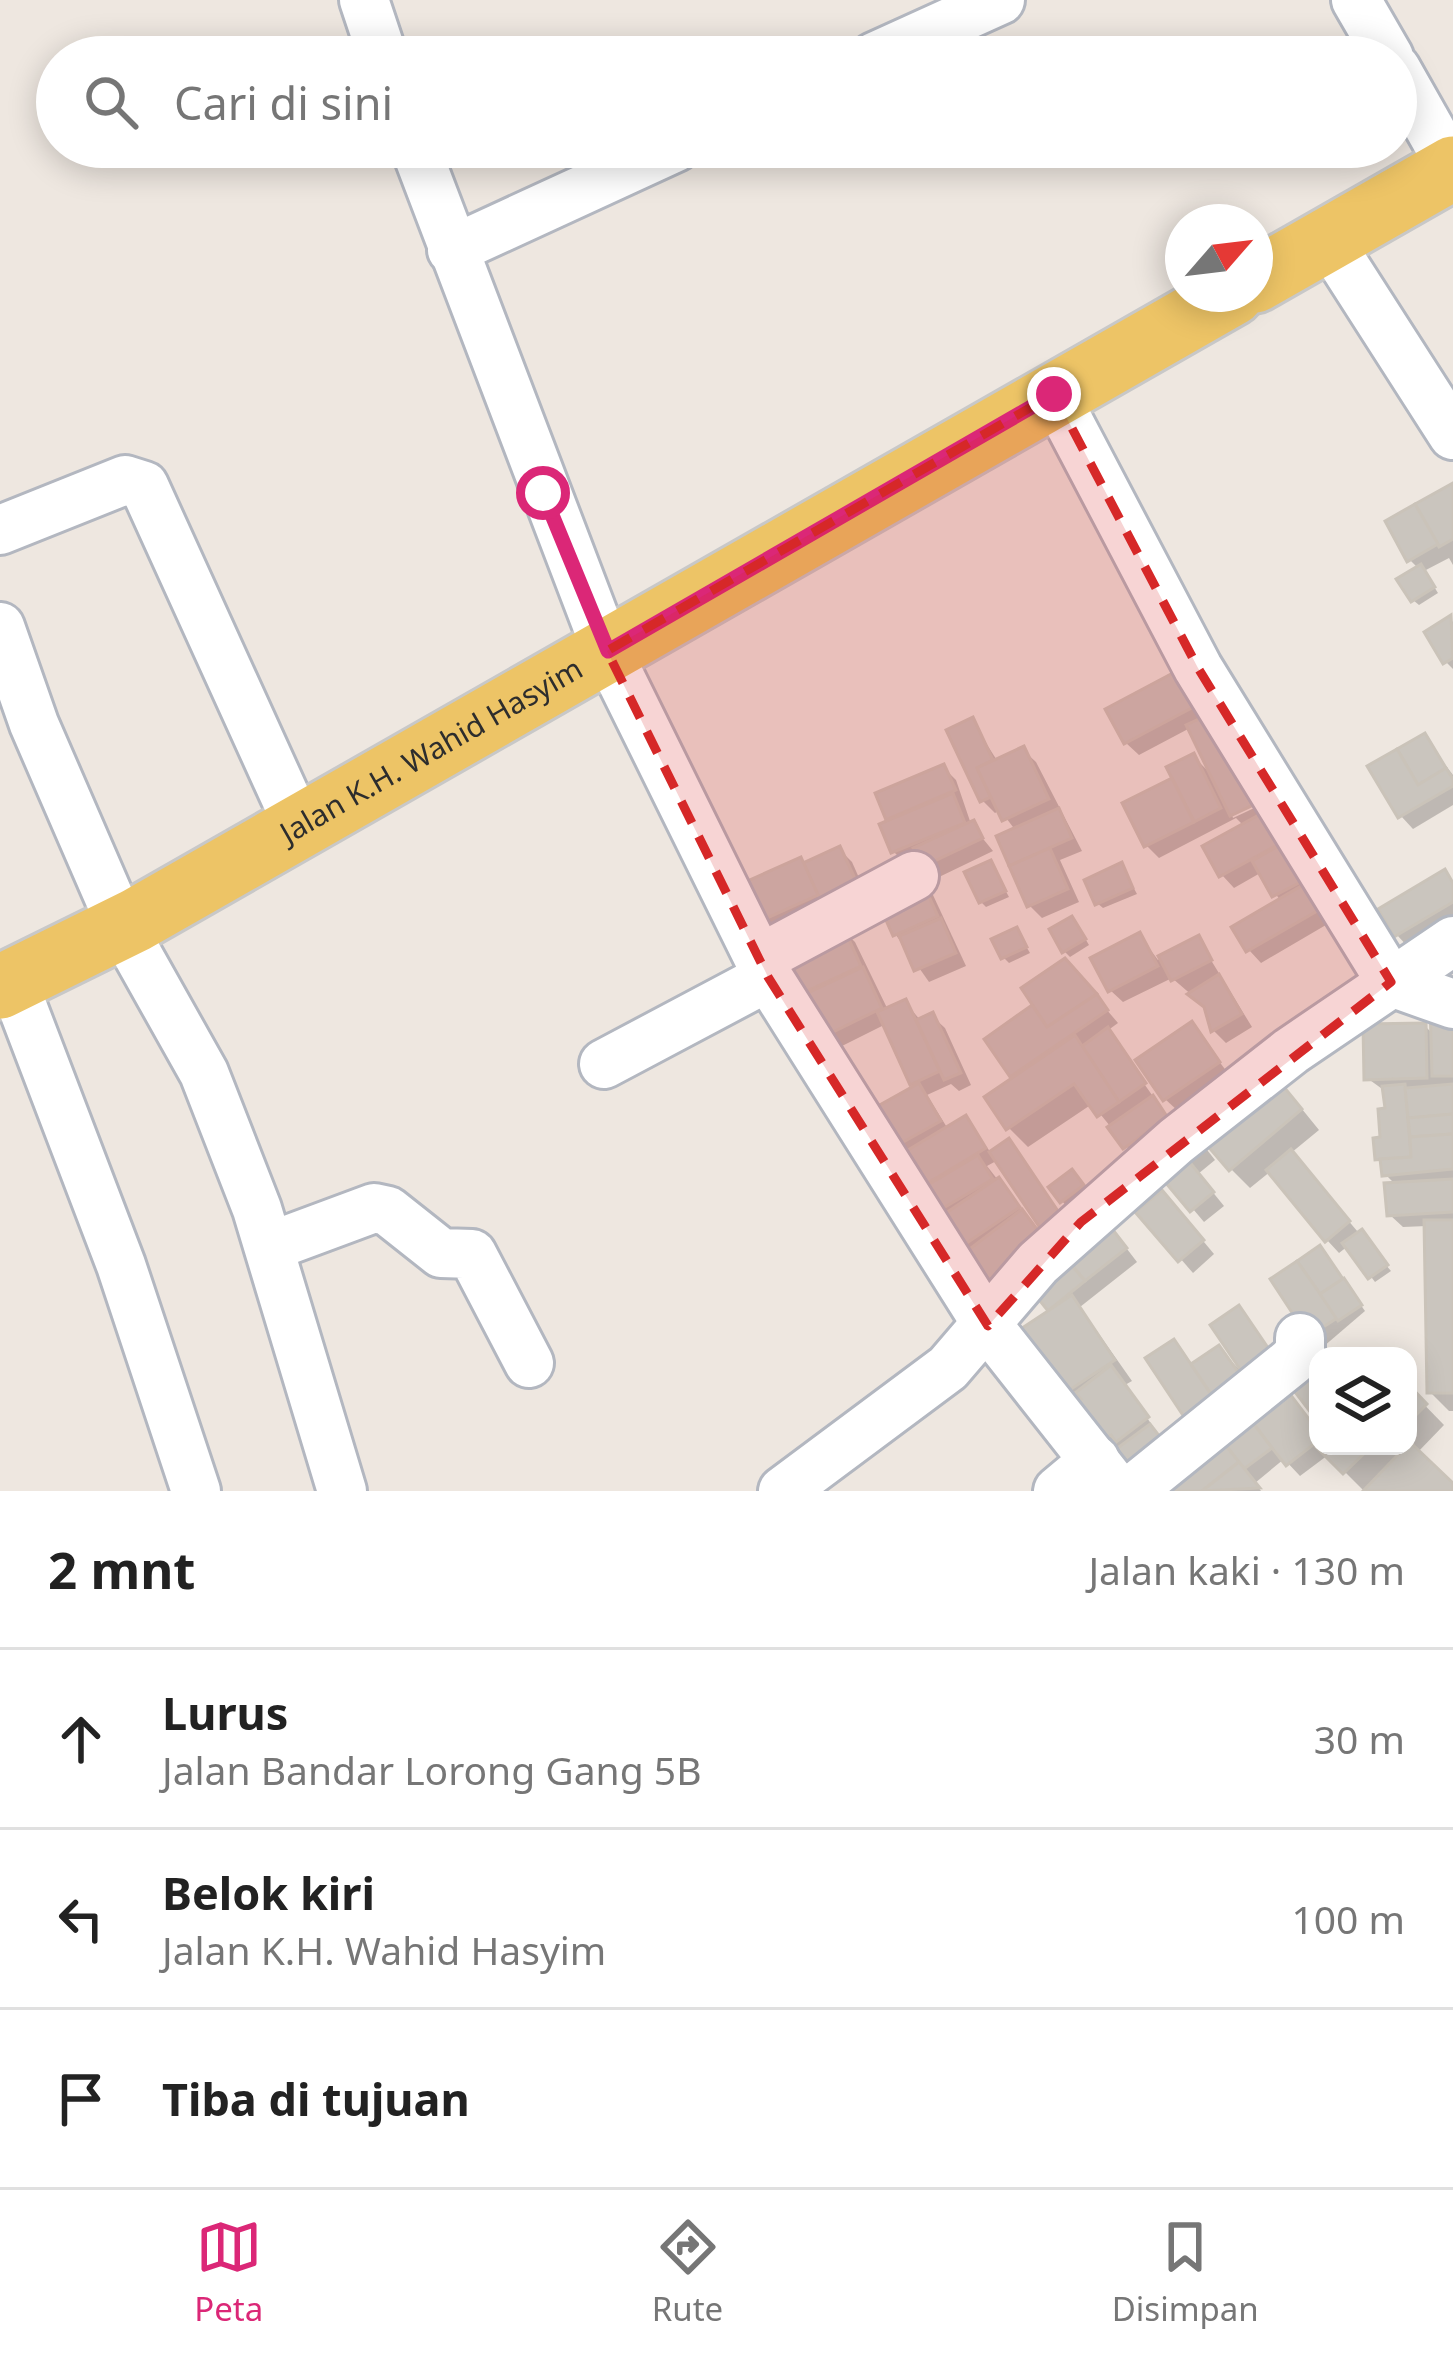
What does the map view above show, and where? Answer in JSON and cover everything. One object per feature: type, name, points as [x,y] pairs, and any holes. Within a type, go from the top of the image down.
[{"type":"main road","points":[[1273,271],[1453,168]]},
{"type":"main road","name":"Jalan K.H. Wahid Hasyim","points":[[6,985],[122,927],[1200,312]]},
{"type":"street","points":[[364,0],[376,36]]},
{"type":"street","points":[[919,16],[1000,0]]},
{"type":"street","points":[[1356,0],[1377,36]]},
{"type":"street","points":[[1417,105],[1453,168]]},
{"type":"street","points":[[423,168],[608,651],[763,968],[988,1326],[1115,1481]]},
{"type":"street","points":[[452,250],[630,168]]},
{"type":"street","points":[[1328,240],[1453,436]]},
{"type":"street","points":[[1054,394],[1198,668],[1391,982],[1453,1004]]},
{"type":"street","points":[[0,530],[124,480],[144,486],[299,827]]},
{"type":"street","points":[[0,627],[34,724],[122,927],[204,1072],[269,1247],[342,1491]]},
{"type":"street","points":[[604,1064],[914,876]]},
{"type":"street","points":[[783,1491],[929,1382],[988,1326],[1038,1263],[1081,1222],[1291,1051],[1453,941]]},
{"type":"street","points":[[6,985],[121,1265],[196,1491]]},
{"type":"street","points":[[269,1247],[365,1210],[388,1211],[436,1250],[472,1254],[529,1363]]},
{"type":"street","points":[[1058,1491],[1115,1481],[1292,1361],[1300,1352],[1300,1338]]},
{"type":"highlighted area","points":[[1054,394],[1198,668],[1391,982],[1081,1222],[988,1326],[768,977],[607,651]]},
{"type":"building","points":[[1453,483],[1453,539],[1439,547],[1415,504]]},
{"type":"building","points":[[1415,504],[1438,544],[1407,562],[1385,521]]},
{"type":"building","points":[[1421,564],[1435,587],[1411,602],[1396,579]]},
{"type":"building","points":[[1451,615],[1453,658],[1443,664],[1424,632]]},
{"type":"building","points":[[1188,665],[1207,700],[1124,744],[1105,709]]},
{"type":"building","points":[[1212,713],[1264,800],[1230,816],[1186,725]]},
{"type":"building","points":[[973,717],[993,760],[977,768],[991,797],[980,802],[946,730]]},
{"type":"building","points":[[1425,733],[1446,768],[1418,785],[1397,749]]},
{"type":"building","points":[[1024,746],[1049,799],[1002,821],[977,768]]},
{"type":"building","points":[[1397,749],[1418,785],[1446,768],[1453,779],[1453,786],[1398,818],[1367,766]]},
{"type":"building","points":[[1194,753],[1221,808],[1194,822],[1166,767]]},
{"type":"building","points":[[944,764],[956,790],[886,820],[875,793]]},
{"type":"building","points":[[1172,778],[1194,822],[1144,847],[1122,803]]},
{"type":"building","points":[[953,793],[965,823],[891,853],[879,824]]},
{"type":"building","points":[[1275,806],[1292,837],[1219,877],[1202,846]]},
{"type":"building","points":[[1059,808],[1072,838],[1009,866],[996,836]]},
{"type":"building","points":[[974,820],[983,838],[922,867],[913,848]]},
{"type":"building","points":[[1280,845],[1301,882],[1272,897],[1252,861]]},
{"type":"building","points":[[840,846],[858,885],[821,902],[803,863]]},
{"type":"building","points":[[1050,848],[1068,889],[1027,907],[1009,866]]},
{"type":"building","points":[[801,857],[818,895],[752,925],[734,887]]},
{"type":"building","points":[[991,860],[1006,891],[979,903],[964,872]]},
{"type":"building","points":[[1122,862],[1133,888],[1095,905],[1084,880]]},
{"type":"building","points":[[1445,869],[1453,883],[1453,902],[1394,937],[1378,909]]},
{"type":"building","points":[[1318,876],[1333,902],[1246,952],[1231,927]]},
{"type":"building","points":[[921,879],[938,916],[893,936],[877,900]]},
{"type":"building","points":[[1072,916],[1086,939],[1062,953],[1049,929]]},
{"type":"building","points":[[941,918],[956,953],[914,971],[899,936]]},
{"type":"building","points":[[843,926],[861,966],[796,996],[777,955]]},
{"type":"building","points":[[1017,927],[1027,947],[1001,959],[991,939]]},
{"type":"building","points":[[1140,932],[1158,966],[1108,992],[1090,958]]},
{"type":"building","points":[[1199,935],[1212,960],[1171,981],[1158,956]]},
{"type":"building","points":[[1065,958],[1097,994],[1047,1027],[1021,988]]},
{"type":"building","points":[[863,967],[882,1008],[819,1039],[799,997]]},
{"type":"building","points":[[1219,974],[1242,1014],[1211,1032],[1204,1007],[1187,994]]},
{"type":"building","points":[[1097,994],[1108,1010],[1010,1077],[984,1039],[1032,1005],[1047,1027]]},
{"type":"building","points":[[906,999],[940,1071],[910,1085],[877,1012]]},
{"type":"building","points":[[1430,1003],[1453,1006],[1453,1076],[1432,1076]]},
{"type":"building","points":[[933,1012],[961,1073],[944,1080],[916,1020]]},
{"type":"building","points":[[1192,1021],[1220,1062],[1163,1101],[1135,1060]]},
{"type":"building","points":[[1426,1023],[1427,1078],[1364,1080],[1363,1024]]},
{"type":"building","points":[[1108,1027],[1146,1083],[1119,1102],[1082,1046]]},
{"type":"building","points":[[1075,1035],[1119,1102],[1097,1117],[1074,1084],[1006,1130],[984,1097]]},
{"type":"building","points":[[1270,1070],[1302,1109],[1229,1171],[1194,1130]]},
{"type":"building","points":[[919,1083],[941,1121],[898,1145],[876,1107]]},
{"type":"building","points":[[1405,1084],[1411,1157],[1375,1160],[1373,1138],[1380,1137],[1378,1109],[1385,1108],[1382,1086]]},
{"type":"building","points":[[1453,1084],[1453,1114],[1408,1118],[1405,1088]]},
{"type":"building","points":[[1153,1095],[1168,1118],[1123,1149],[1107,1127]]},
{"type":"building","points":[[1453,1114],[1453,1134],[1410,1137],[1408,1118]]},
{"type":"building","points":[[966,1115],[986,1148],[918,1189],[898,1156]]},
{"type":"building","points":[[1453,1134],[1453,1169],[1382,1176],[1380,1159],[1411,1157],[1410,1137]]},
{"type":"building","points":[[1009,1138],[1062,1217],[1042,1231],[989,1152]]},
{"type":"building","points":[[1291,1149],[1350,1221],[1325,1242],[1266,1170]]},
{"type":"building","points":[[978,1155],[993,1179],[940,1210],[926,1186]]},
{"type":"building","points":[[1188,1160],[1214,1192],[1190,1212],[1150,1164]]},
{"type":"building","points":[[1072,1169],[1084,1185],[1060,1203],[1048,1187]]},
{"type":"building","points":[[999,1177],[1020,1207],[961,1247],[940,1217]]},
{"type":"building","points":[[1453,1179],[1453,1212],[1387,1216],[1384,1183]]},
{"type":"building","points":[[1162,1190],[1204,1240],[1178,1262],[1135,1212]]},
{"type":"building","points":[[1022,1209],[1045,1240],[987,1285],[963,1254]]},
{"type":"building","points":[[1099,1212],[1127,1248],[1085,1281],[1058,1249]]},
{"type":"building","points":[[1424,1220],[1453,1220],[1453,1393],[1427,1393]]},
{"type":"building","points":[[1362,1229],[1388,1265],[1368,1279],[1342,1243]]},
{"type":"building","points":[[1320,1245],[1343,1279],[1320,1294],[1297,1261]]},
{"type":"building","points":[[1058,1249],[1085,1281],[1048,1311],[1025,1282]]},
{"type":"building","points":[[1297,1261],[1337,1318],[1308,1337],[1270,1279]]},
{"type":"building","points":[[1344,1278],[1362,1305],[1338,1321],[1320,1294]]},
{"type":"building","points":[[1072,1295],[1115,1360],[1059,1397],[1016,1332]]},
{"type":"building","points":[[1239,1305],[1277,1361],[1248,1381],[1210,1325]]},
{"type":"building","points":[[1174,1339],[1221,1409],[1192,1429],[1145,1358]]},
{"type":"building","points":[[1219,1345],[1250,1389],[1221,1409],[1191,1364]]},
{"type":"building","points":[[1309,1348],[1309,1410],[1282,1375]]},
{"type":"building","points":[[1111,1365],[1149,1417],[1116,1442],[1111,1435],[1100,1443],[1072,1406],[1081,1399],[1075,1393]]},
{"type":"building","points":[[1280,1381],[1309,1419],[1309,1448],[1286,1466],[1243,1410]]},
{"type":"building","points":[[1417,1393],[1427,1404],[1417,1414]]},
{"type":"building","points":[[1243,1410],[1272,1448],[1244,1469],[1215,1432]]},
{"type":"building","points":[[1150,1424],[1173,1454],[1131,1485],[1108,1455]]},
{"type":"building","points":[[1215,1432],[1239,1462],[1202,1491],[1154,1491]]},
{"type":"building","points":[[1417,1449],[1453,1483],[1453,1491],[1363,1491],[1398,1455],[1417,1455]]},
{"type":"building","points":[[1324,1455],[1363,1455],[1343,1474]]},
{"type":"building","points":[[1239,1462],[1260,1488],[1202,1491]]},
{"type":"route","points":[[543,493],[608,651],[1054,394]]}]
